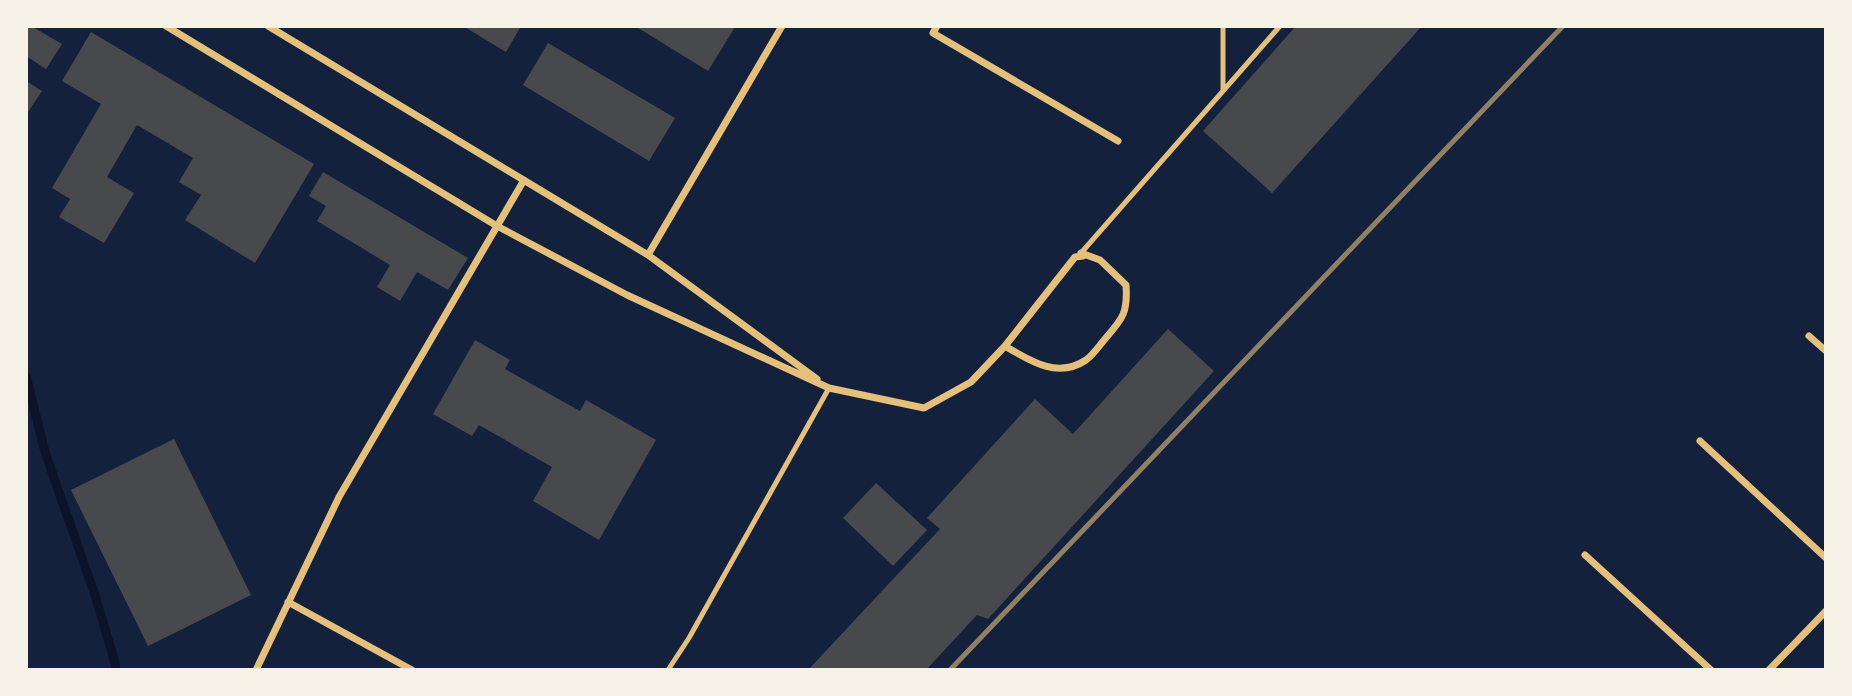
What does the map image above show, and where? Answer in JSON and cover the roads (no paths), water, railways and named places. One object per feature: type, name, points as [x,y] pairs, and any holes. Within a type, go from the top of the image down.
[{"type":"street","points":[[166,26],[497,226],[627,295],[829,388],[923,408],[971,382],[1005,346],[1075,257],[1083,256],[1081,253],[1096,257],[1126,285],[1127,302],[1122,319],[1088,359],[1071,368],[1036,364],[1005,346]]},
{"type":"street","points":[[268,26],[648,255],[829,388]]},
{"type":"street","points":[[648,255],[782,26]]},
{"type":"street","points":[[937,26],[933,33],[1118,141]]},
{"type":"street","points":[[256,670],[339,497],[524,180]]},
{"type":"street","points":[[1809,336],[1826,351]]},
{"type":"street","points":[[1700,442],[1826,558]]},
{"type":"street","points":[[1585,555],[1711,670]]},
{"type":"street","points":[[288,602],[412,670]]},
{"type":"street","points":[[1769,670],[1826,611]]},
{"type":"lane","points":[[1223,26],[1223,90]]},
{"type":"lane","points":[[1081,253],[1280,26]]},
{"type":"lane","points":[[668,670],[690,638],[829,388]]},
{"type":"waterway","points":[[26,376],[45,452],[95,595],[116,670]]},
{"type":"railway","points":[[950,670],[1563,26]]}]
